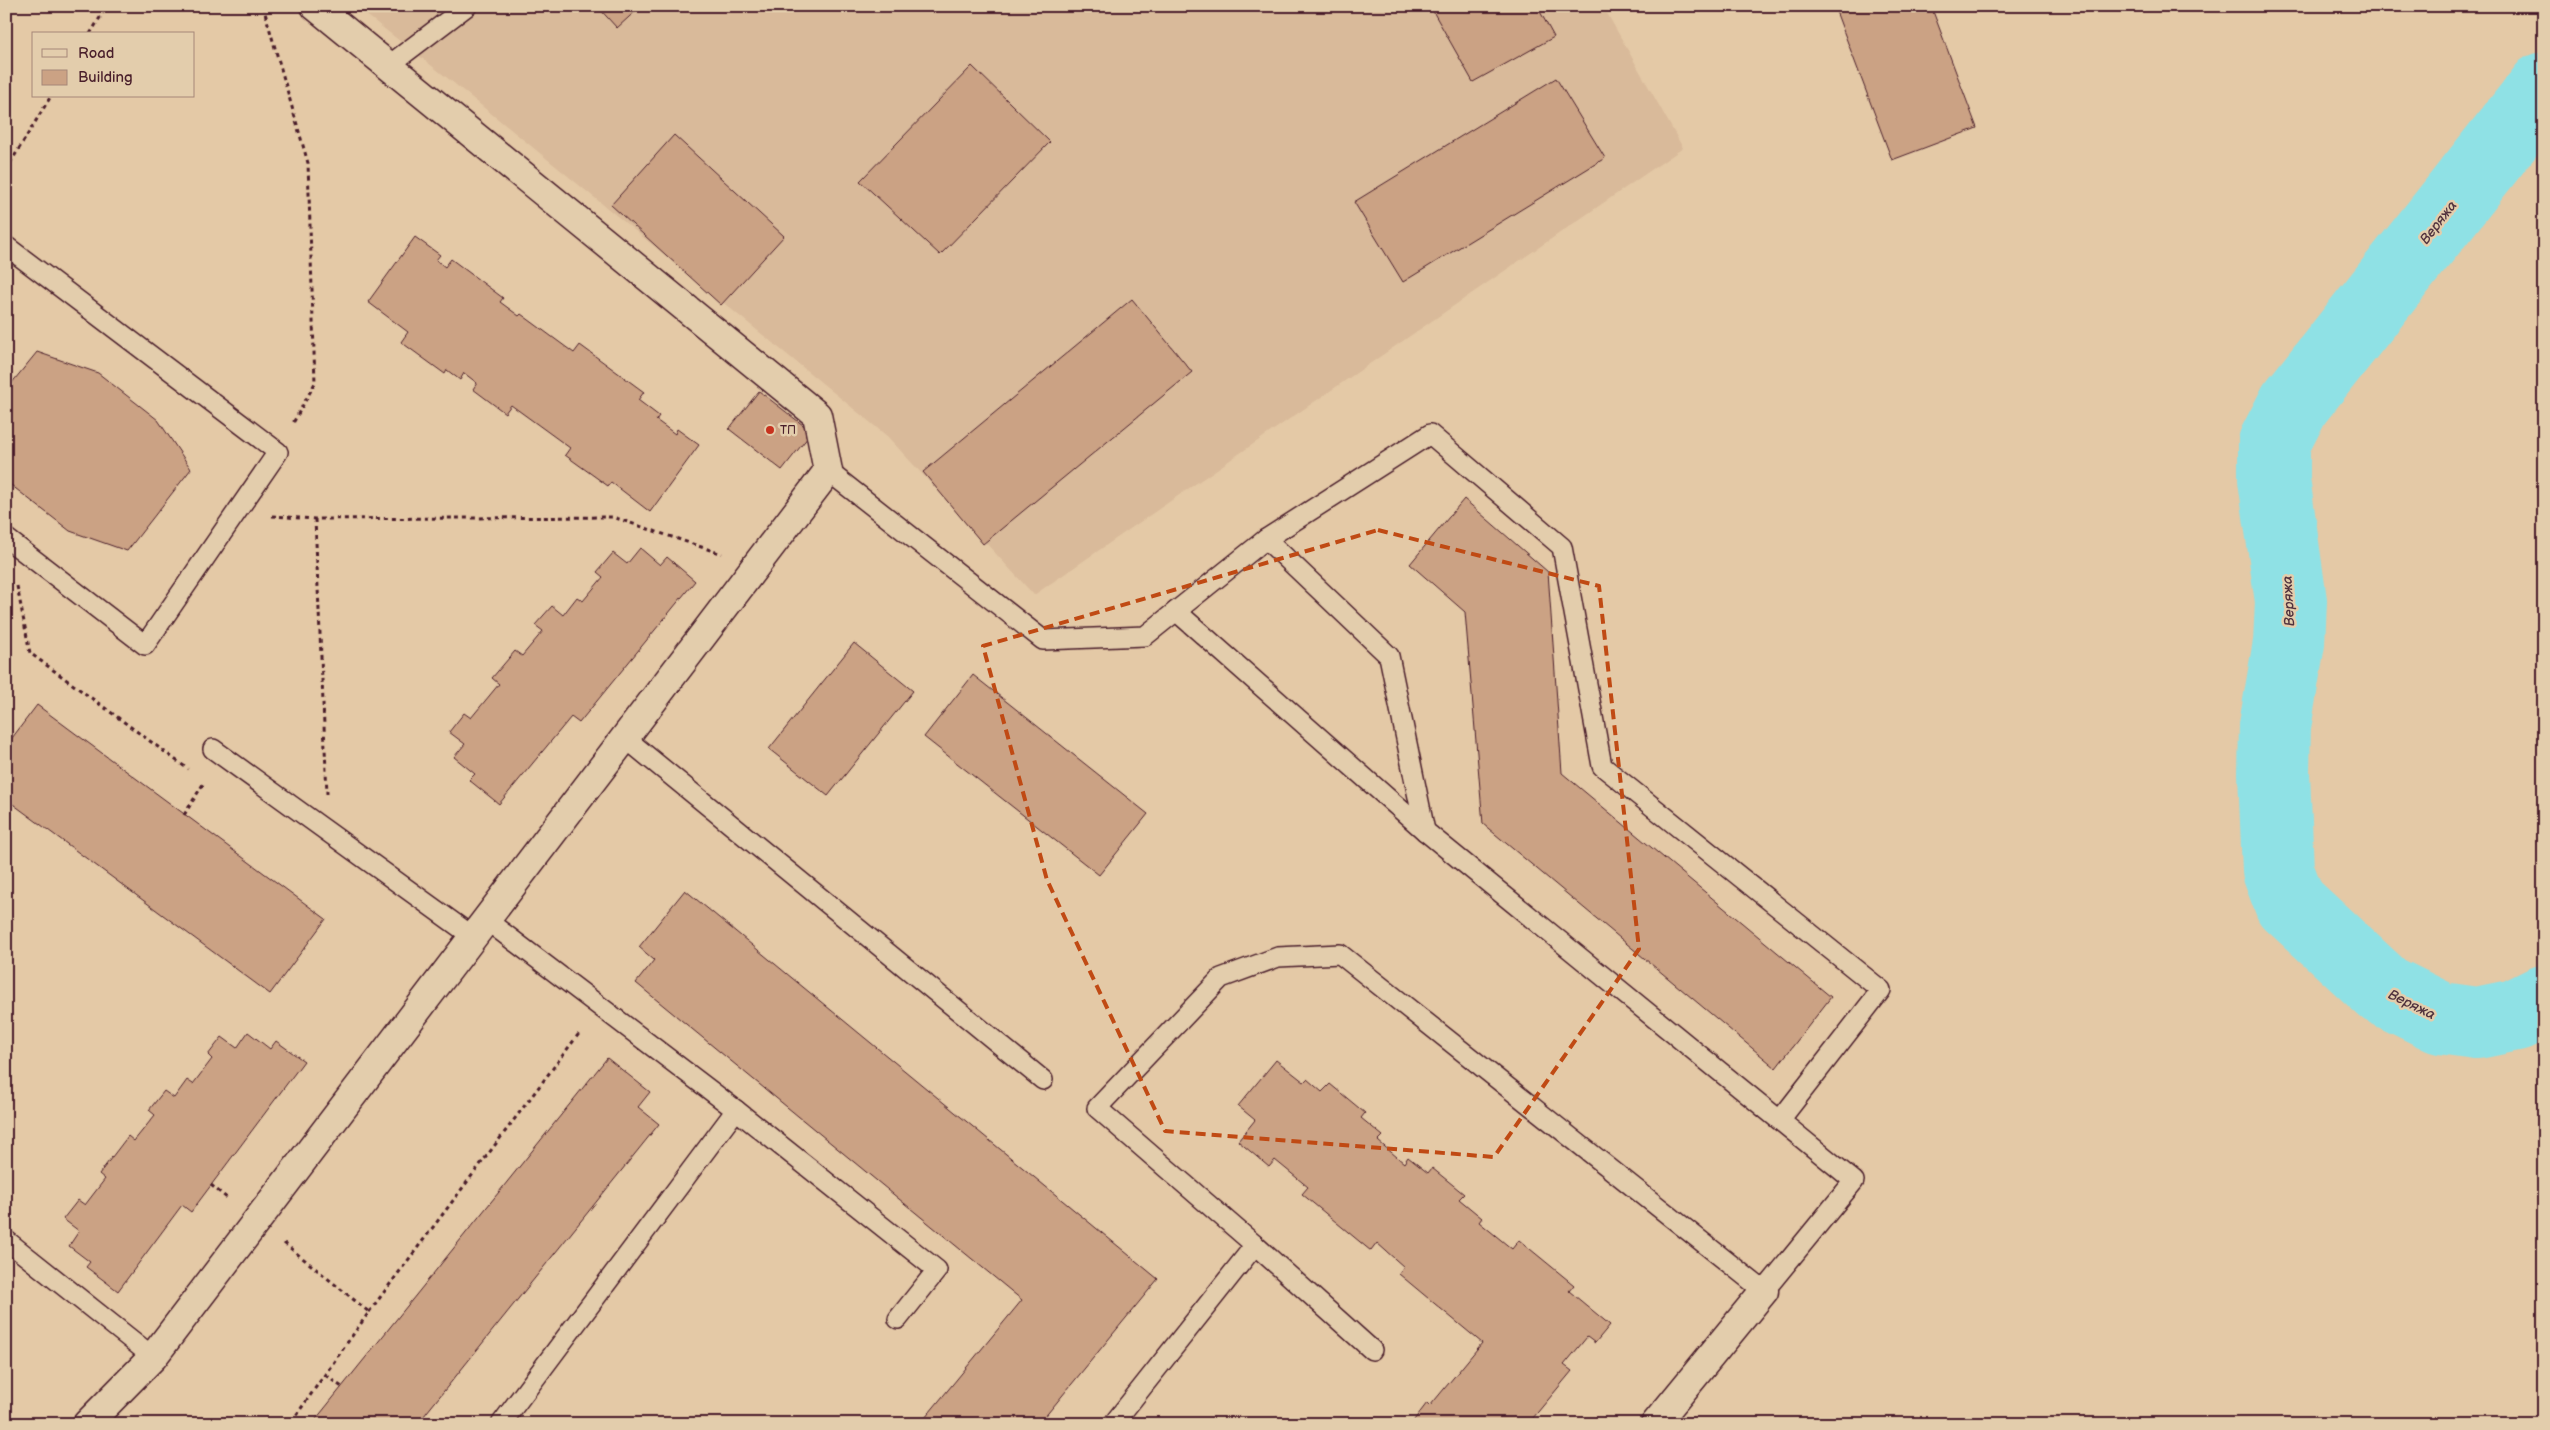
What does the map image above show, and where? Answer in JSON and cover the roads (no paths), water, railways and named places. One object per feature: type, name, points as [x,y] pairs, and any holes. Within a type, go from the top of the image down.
[{"type":"street","points":[[87,1424],[153,1357],[479,927],[828,472],[817,414],[315,6]]},
{"type":"street","points":[[1655,1424],[1764,1291]]},
{"type":"lane","points":[[388,66],[467,6]]},
{"type":"lane","points":[[7,539],[145,645],[278,452],[9,254]]},
{"type":"lane","points":[[828,472],[1043,640],[1144,636],[1266,539],[1430,434],[1562,547],[1602,766],[1881,990],[1780,1120]]},
{"type":"lane","points":[[1266,539],[1389,656],[1424,831]]},
{"type":"lane","points":[[1176,611],[1424,831],[1854,1181],[1764,1291],[1340,954],[1278,957],[1221,978],[1097,1108],[1255,1245],[1372,1350]]},
{"type":"lane","points":[[624,737],[1043,1080]]},
{"type":"lane","points":[[213,749],[329,832],[600,1006],[736,1110],[937,1270],[898,1319]]},
{"type":"lane","points":[[501,1424],[736,1110]]},
{"type":"lane","points":[[8,1236],[153,1357]]},
{"type":"lane","points":[[1113,1424],[1255,1245]]},
{"type":"waterway","name":"Веряжа","points":[[2544,88],[2294,404],[2274,443],[2274,479],[2291,601],[2289,643],[2275,726],[2274,773],[2278,871],[2290,903],[2384,990],[2441,1018],[2477,1023],[2516,1015],[2544,1001]]},
{"type":"place","name":"ТП","points":[[770,430]]}]
